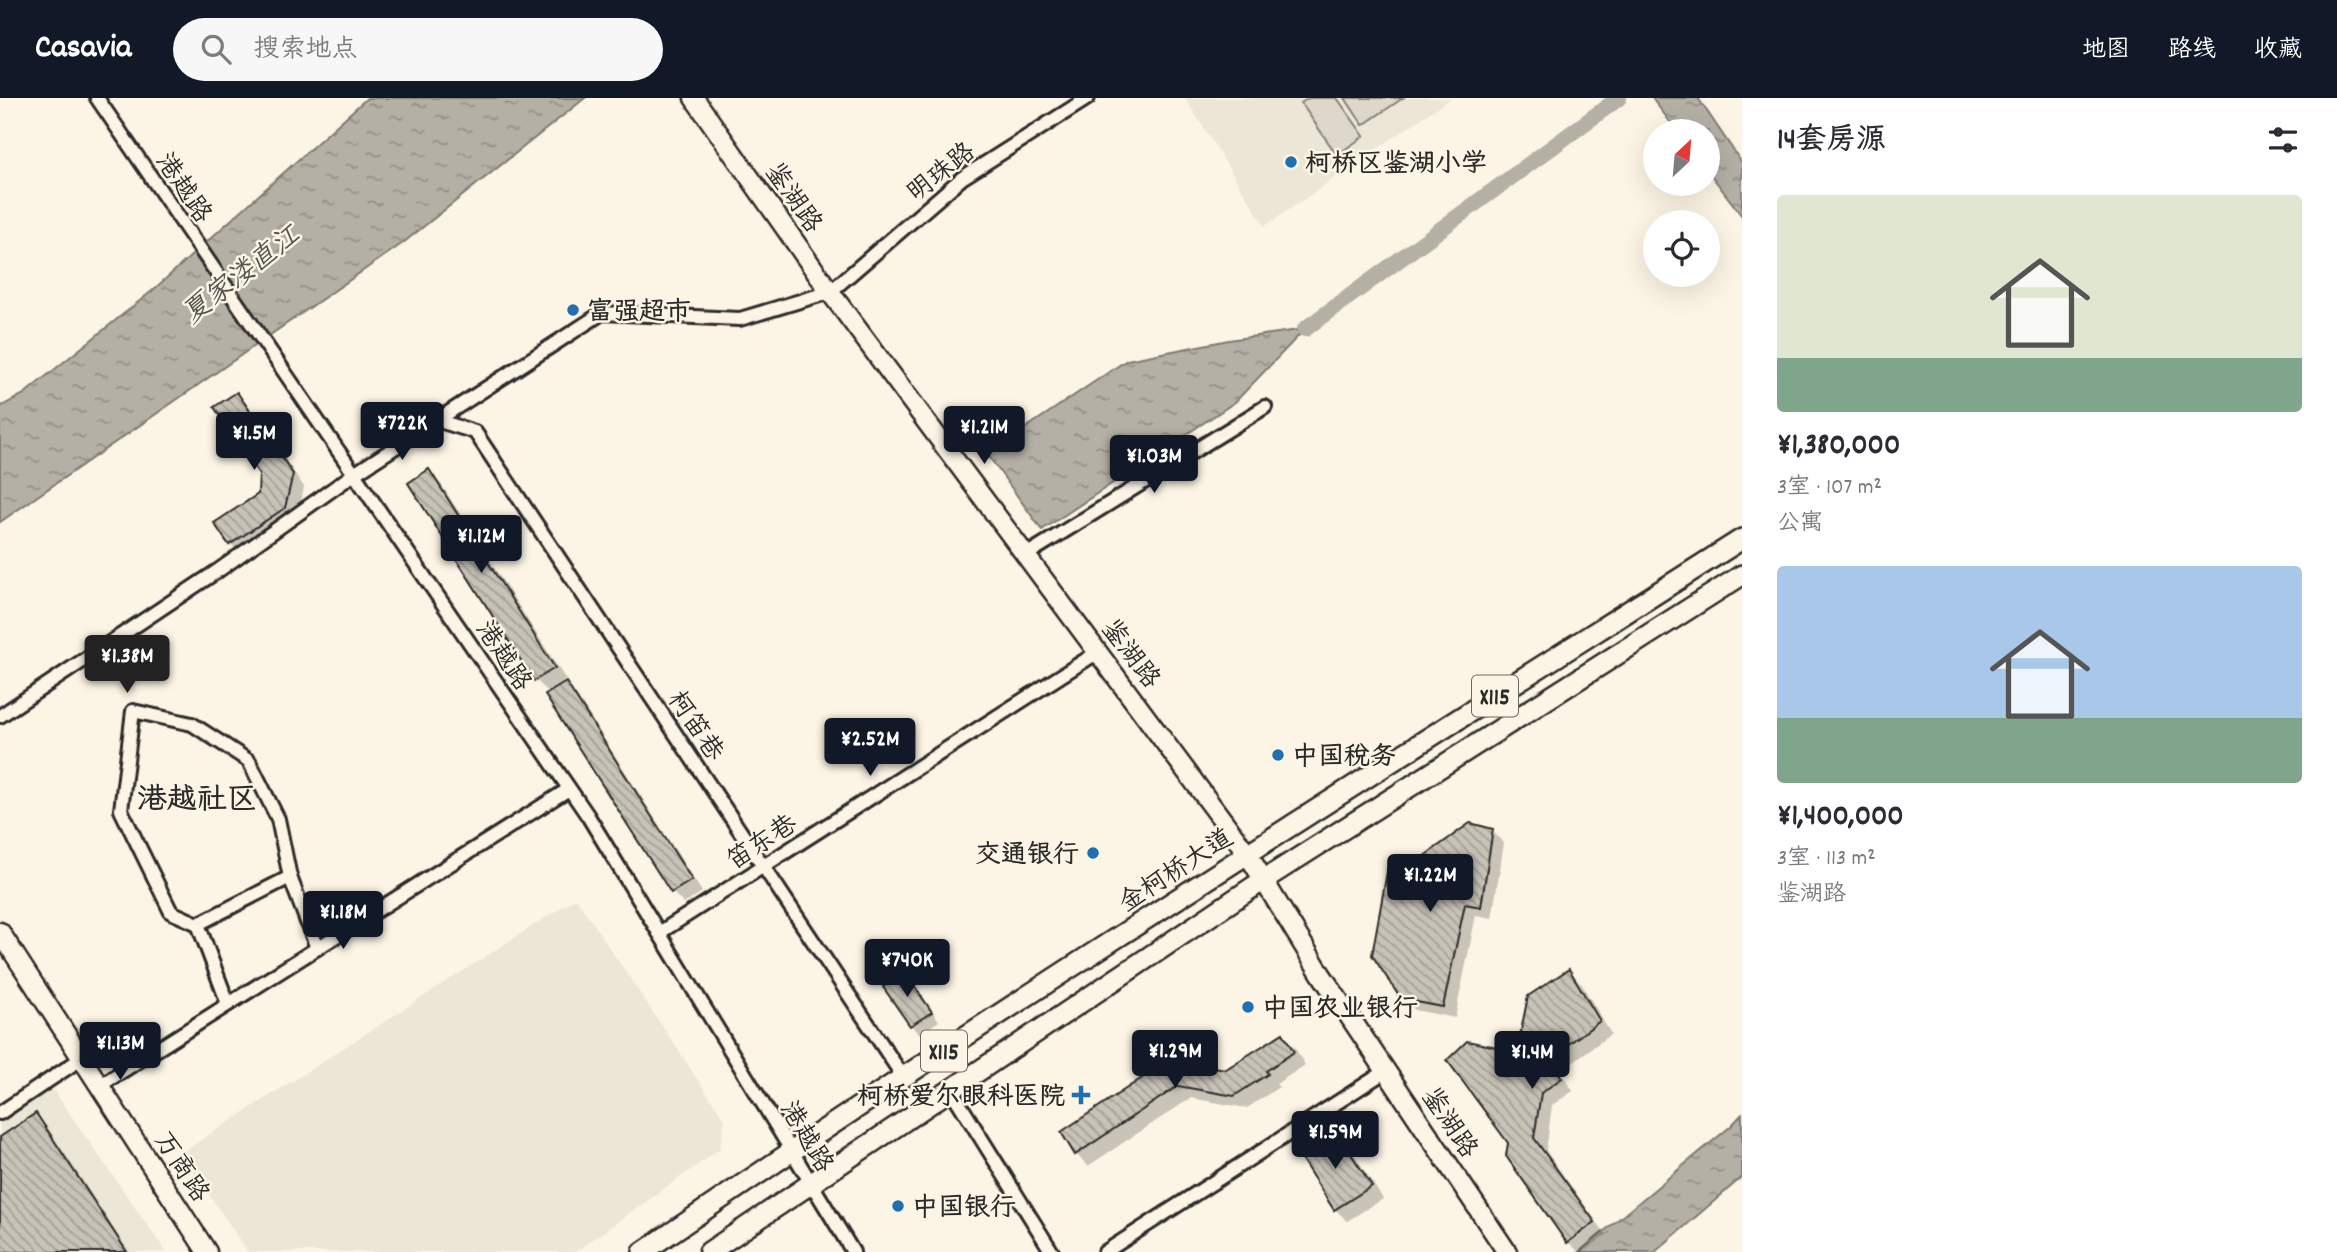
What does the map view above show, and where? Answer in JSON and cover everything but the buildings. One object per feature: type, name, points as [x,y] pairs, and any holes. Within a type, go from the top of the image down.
[{"type":"main road","name":"金柯桥大道","points":[[643,1252],[791,1151],[1247,853],[1742,539]]},
{"type":"main road","name":"X115","points":[[709,1252],[1265,879],[1742,575]]},
{"type":"street","name":"港越路","points":[[97,98],[569,789],[853,1252]]},
{"type":"street","name":"鉴湖路","points":[[694,98],[830,292],[1247,853],[1321,974],[1507,1252]]},
{"type":"street","name":"明珠路","points":[[830,292],[962,178],[1087,98]]},
{"type":"street","points":[[0,716],[219,570],[354,474],[602,313],[740,319],[830,292]]},
{"type":"street","points":[[1026,555],[1265,407]]},
{"type":"street","name":"柯笛巷","points":[[436,420],[475,432],[904,1078]]},
{"type":"street","name":"笛东巷","points":[[659,933],[1098,652]]},
{"type":"street","points":[[228,1004],[198,924],[171,912],[121,810],[133,711],[192,724],[249,761],[278,819],[290,877],[317,948]]},
{"type":"street","points":[[99,1086],[569,789]]},
{"type":"street","points":[[198,924],[290,877]]},
{"type":"street","name":"万商路","points":[[0,932],[207,1252]]},
{"type":"street","points":[[0,1113],[82,1058]]},
{"type":"street","points":[[1105,1252],[1386,1072]]},
{"type":"street","points":[[951,1090],[1052,1252]]},
{"type":"shaded area","name":"柯桥区鉴湖小学","points":[[1185,98],[1451,98],[1265,226]]},
{"type":"shaded area","points":[[1309,98],[1337,98],[1364,136],[1337,155],[1301,103]]},
{"type":"shaded area","points":[[1345,98],[1403,98],[1363,125]]},
{"type":"shaded area","points":[[576,898],[725,1120],[720,1149],[575,1252],[248,1252],[181,1153]]},
{"type":"shaded area","points":[[49,1084],[166,1252],[0,1252],[0,1116]]},
{"type":"water","name":"夏家溇直江","points":[[367,98],[585,98],[403,243],[0,522],[0,407],[24,394],[152,291]]},
{"type":"water","points":[[1652,98],[1698,98],[1712,119],[1668,119]]},
{"type":"water","points":[[1720,130],[1742,163],[1742,216],[1720,187]]},
{"type":"water","points":[[1305,329],[1235,402],[1042,530],[987,454],[1127,360],[1229,340]]},
{"type":"water","points":[[1742,1114],[1742,1177],[1655,1252],[1579,1252],[1731,1126]]},
{"type":"waterway","points":[[1305,329],[1619,98]]},
{"type":"place","name":"柯桥区鉴湖小学","points":[[1291,162]]},
{"type":"place","name":"富强超市","points":[[573,310]]},
{"type":"place","name":"中国税务","points":[[1278,755]]},
{"type":"place","name":"交通银行","points":[[1093,853]]},
{"type":"place","name":"中国农业银行","points":[[1248,1007]]},
{"type":"place","name":"柯桥爱尔眼科医院","points":[[1081,1095]]},
{"type":"place","name":"中国银行","points":[[898,1206]]},
{"type":"district","name":"港越社区","points":[[197,798]]}]
